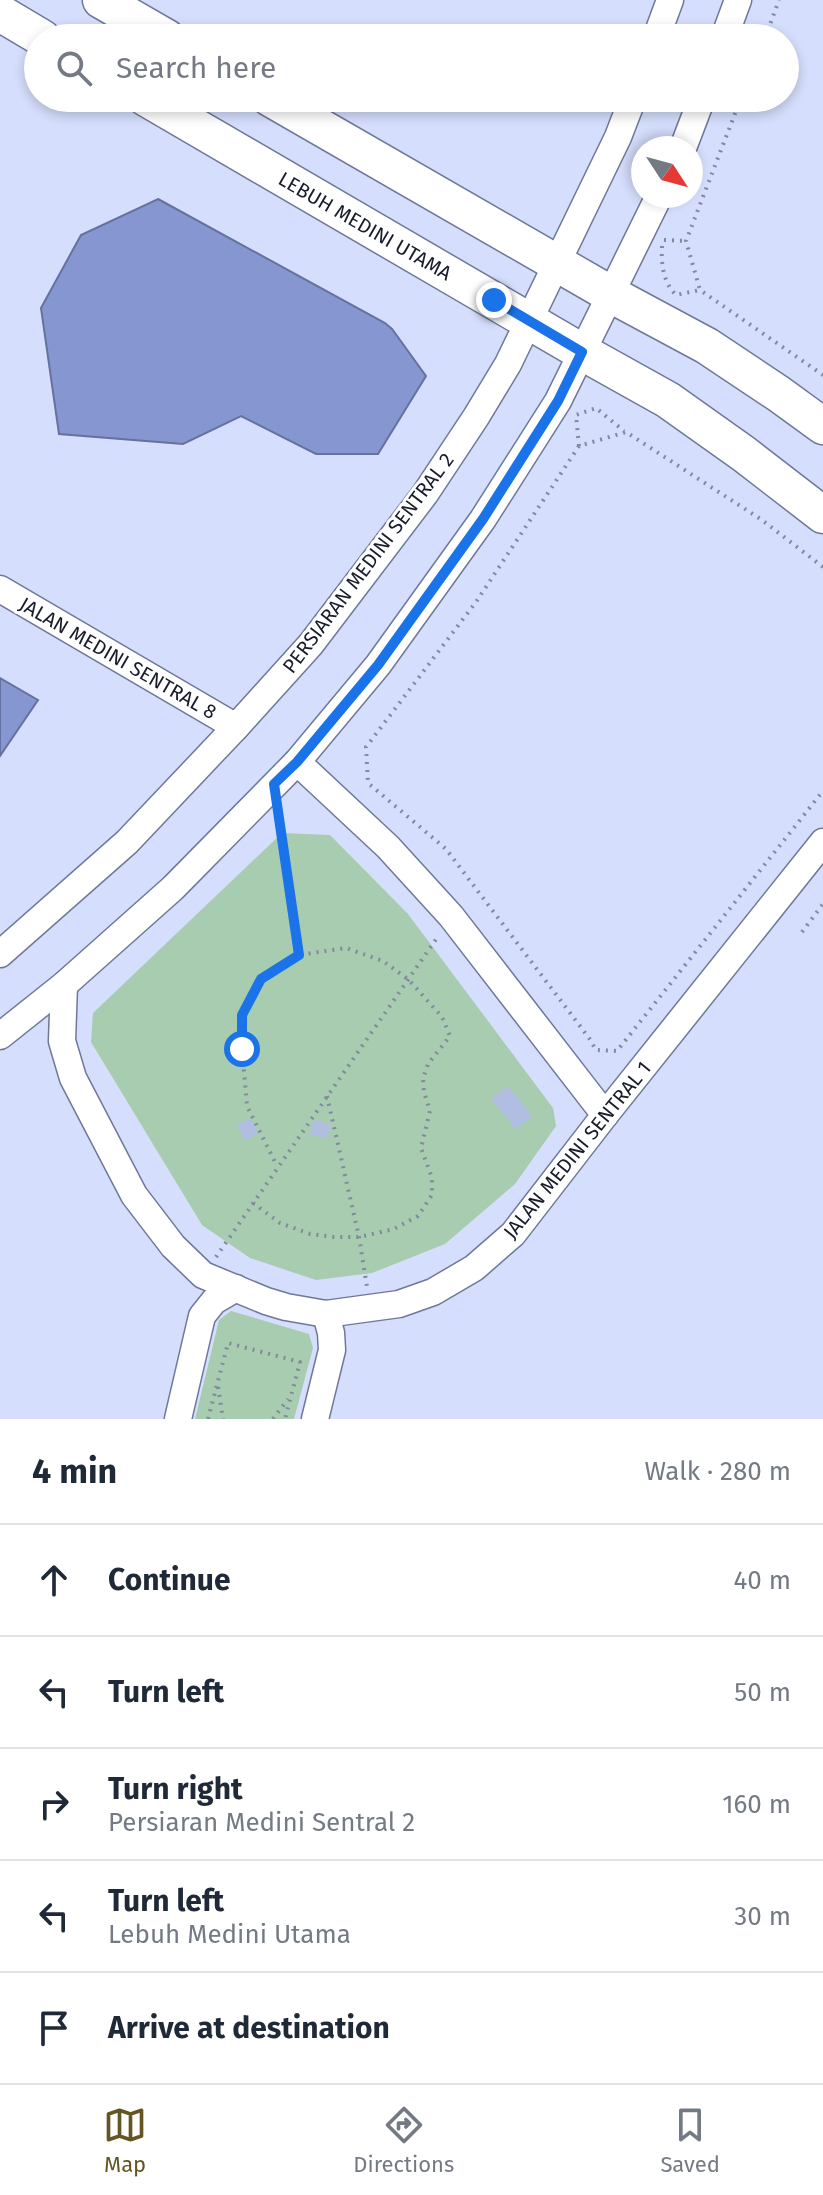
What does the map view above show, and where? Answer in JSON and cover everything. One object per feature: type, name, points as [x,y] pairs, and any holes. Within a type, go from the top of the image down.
[{"type":"main road","points":[[101,0],[143,24]]},
{"type":"main road","points":[[0,13],[24,27]]},
{"type":"main road","name":"LEBUH MEDINI UTAMA","points":[[170,112],[668,400],[823,515]]},
{"type":"main road","points":[[294,112],[612,295],[707,346],[823,426]]},
{"type":"street","points":[[661,24],[670,0]]},
{"type":"street","points":[[729,24],[738,0]]},
{"type":"street","name":"PERSIARAN MEDINI SENTRAL 2","points":[[0,954],[127,842],[236,727],[311,644],[425,494],[508,364],[628,112]]},
{"type":"street","points":[[688,136],[697,112]]},
{"type":"street","points":[[0,1036],[64,985],[173,888],[297,762],[378,665],[483,519],[558,401],[653,208]]},
{"type":"street","name":"JALAN MEDINI SENTRAL 8","points":[[0,589],[236,727]]},
{"type":"street","points":[[297,762],[388,847],[451,916],[605,1115]]},
{"type":"street","name":"JALAN MEDINI SENTRAL 1","points":[[64,985],[62,1041],[73,1078],[134,1195],[173,1246],[203,1275],[266,1301],[326,1314],[399,1304],[433,1292],[474,1268],[513,1234],[823,842]]},
{"type":"street","points":[[178,1419],[202,1316],[214,1301],[236,1288]]},
{"type":"street","points":[[315,1419],[332,1350],[326,1314]]},
{"type":"path","points":[[770,24],[779,0]]},
{"type":"path","points":[[736,112],[686,241],[700,290],[823,375]]},
{"type":"path","points":[[686,241],[662,240],[661,261],[668,288],[676,295],[700,290]]},
{"type":"path","points":[[823,567],[762,520],[626,432],[596,408],[576,415],[579,446],[476,602],[366,747],[368,783],[446,849],[596,1050],[617,1051],[823,791]]},
{"type":"path","points":[[579,446],[626,432]]},
{"type":"path","points":[[274,784],[299,955]]},
{"type":"path","points":[[802,932],[823,904]]},
{"type":"path","points":[[203,1275],[451,916]]},
{"type":"path","points":[[253,1203],[280,1223],[310,1234],[359,1237],[394,1229],[418,1216],[432,1195],[432,1178],[421,1148],[430,1111],[423,1079],[428,1064],[450,1036],[442,1017],[409,980],[383,961],[346,948],[299,955],[261,979],[242,1015],[247,1106],[277,1166]]},
{"type":"path","points":[[327,1096],[359,1237],[370,1309]]},
{"type":"path","points":[[208,1419],[228,1343],[300,1362],[285,1419]]},
{"type":"path","points":[[217,1384],[223,1419]]},
{"type":"path","points":[[273,1419],[291,1396]]},
{"type":"green space","points":[[282,833],[330,835],[408,914],[553,1108],[556,1126],[515,1184],[445,1244],[372,1273],[316,1280],[250,1258],[202,1225],[91,1042],[93,1013]]},
{"type":"green space","points":[[231,1311],[309,1334],[313,1348],[294,1419],[195,1419],[219,1320]]},
{"type":"water","points":[[158,199],[392,329],[426,376],[378,454],[316,454],[241,416],[183,444],[59,434],[41,308],[81,235]]},
{"type":"water","points":[[0,678],[38,700],[0,756]]},
{"type":"building","points":[[508,1086],[532,1116],[516,1129],[491,1099]]},
{"type":"building","points":[[251,1118],[258,1134],[244,1140],[237,1124]]},
{"type":"building","points":[[313,1120],[331,1124],[327,1138],[310,1135]]},
{"type":"route","points":[[242,1049],[242,1015],[261,979],[299,955],[274,784],[297,762],[378,665],[483,519],[558,401],[582,352],[494,300]]}]
